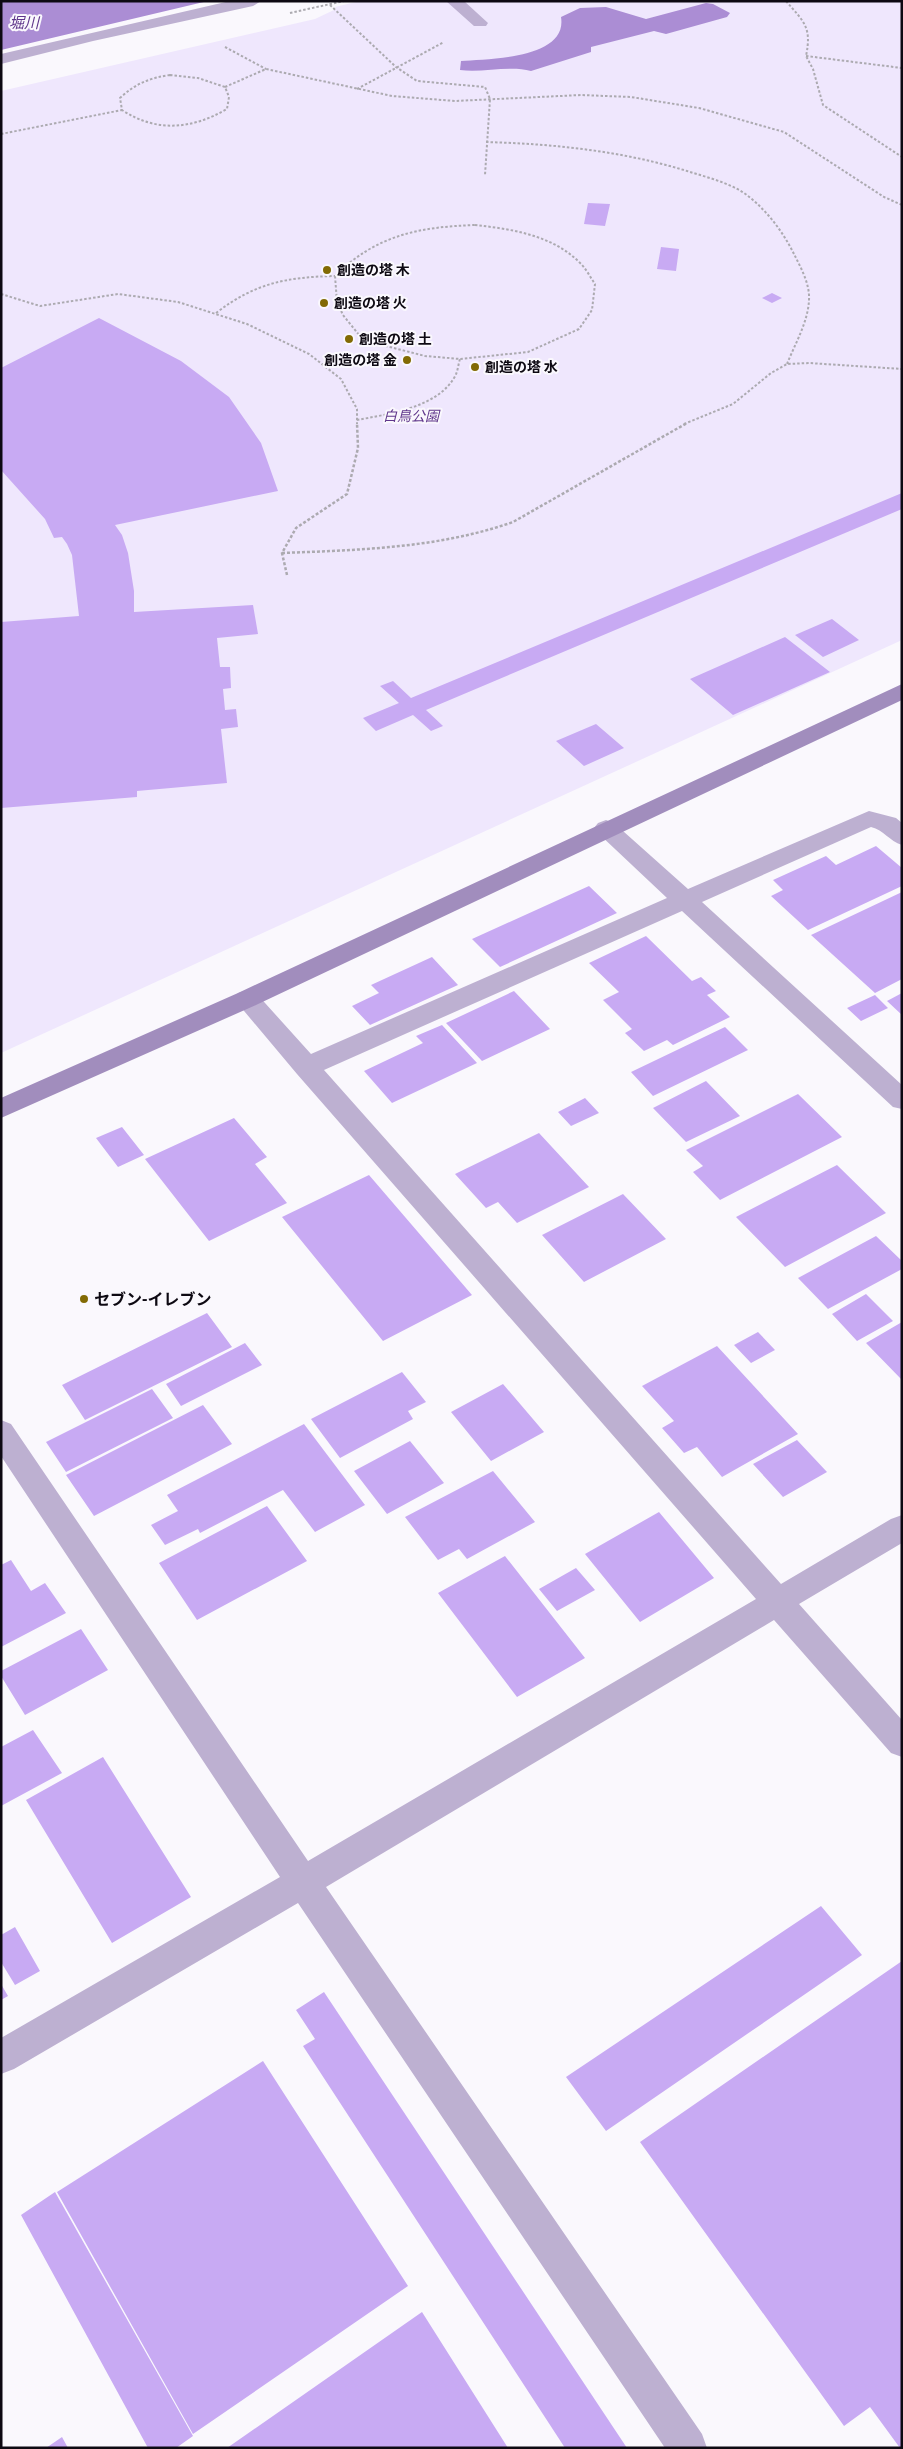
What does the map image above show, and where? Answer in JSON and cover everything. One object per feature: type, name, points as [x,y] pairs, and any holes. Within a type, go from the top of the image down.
[{"type":"street","points":[[1,51],[219,1]]},
{"type":"street","points":[[1,59],[102,34],[253,1]]},
{"type":"street","points":[[454,1],[480,23]]},
{"type":"street","points":[[1,1109],[247,999],[606,828],[902,691]]},
{"type":"street","points":[[306,1067],[868,819],[888,823],[902,837]]},
{"type":"street","points":[[606,828],[902,1100]]},
{"type":"street","points":[[247,999],[902,1743]]},
{"type":"street","points":[[1,1432],[302,1882],[688,2448]]},
{"type":"street","points":[[1,2057],[902,1528]]},
{"type":"path","points":[[786,1],[806,24],[810,38],[806,56],[813,70],[824,104],[902,157]]},
{"type":"path","points":[[330,5],[396,67],[417,80],[485,87],[490,99],[485,175]]},
{"type":"path","points":[[356,89],[480,23]]},
{"type":"path","points":[[217,44],[266,69],[392,96],[436,99],[490,99],[582,95],[621,97],[699,108],[784,132],[884,197],[902,205]]},
{"type":"path","points":[[806,56],[902,68]]},
{"type":"path","points":[[225,87],[266,69]]},
{"type":"path","points":[[162,75],[206,78],[225,87],[229,97],[227,109],[213,118],[195,124],[172,127],[154,126],[133,120],[122,110],[120,98],[129,86],[162,75]]},
{"type":"path","points":[[1,134],[122,110]]},
{"type":"path","points":[[486,142],[551,144],[612,151],[682,169],[717,181],[748,196],[779,226],[800,264],[809,299],[801,328],[787,364]]},
{"type":"path","points":[[475,225],[506,228],[544,239],[576,259],[595,284],[592,310],[579,329],[528,352],[460,359],[410,352],[386,346],[360,336],[343,315],[337,302],[336,276],[347,262],[364,250],[389,238],[436,226],[475,225]]},
{"type":"path","points":[[216,314],[232,299],[258,286],[294,276],[336,276]]},
{"type":"path","points":[[1,294],[40,306],[118,294],[178,302],[247,324],[309,354],[341,380],[357,409],[358,448],[347,494],[296,528],[282,552],[287,575]]},
{"type":"path","points":[[357,420],[400,411],[436,395],[454,379],[460,359]]},
{"type":"path","points":[[282,552],[355,550],[418,544],[494,529],[513,522],[553,500],[678,426],[733,404],[771,373],[787,364],[810,363],[902,369]]},
{"type":"green space","name":"白鳥公園","points":[[360,1],[902,1],[902,640],[1,1053],[1,91],[315,19],[336,9],[335,7]]},
{"type":"water","name":"堀川","points":[[1,1],[208,1],[1,50]]},
{"type":"water","points":[[706,3],[713,4],[730,13],[727,17],[666,34],[654,31],[591,47],[591,52],[531,71],[523,69],[460,70],[461,61],[506,57],[540,49],[552,41],[560,31],[561,17],[580,8],[606,7],[646,19]]},
{"type":"building","points":[[588,203],[610,204],[605,226],[584,224]]},
{"type":"building","points":[[661,247],[679,249],[676,271],[657,269]]},
{"type":"building","points":[[772,293],[782,298],[772,303],[762,298]]},
{"type":"building","points":[[99,318],[181,361],[229,397],[261,443],[278,491],[115,525],[122,535],[128,553],[134,591],[134,612],[253,605],[258,634],[217,638],[220,667],[230,667],[231,688],[223,689],[225,710],[236,709],[238,727],[221,729],[227,783],[137,791],[137,797],[1,808],[1,622],[79,616],[72,555],[67,544],[62,537],[54,538],[45,519],[1,470],[1,368]]},
{"type":"building","points":[[902,493],[902,509],[426,710],[443,726],[431,731],[413,715],[376,731],[363,718],[399,703],[380,686],[393,681],[411,698]]},
{"type":"building","points":[[832,619],[859,640],[823,657],[795,635]]},
{"type":"building","points":[[785,637],[830,672],[733,715],[690,679]]},
{"type":"building","points":[[596,724],[624,748],[584,766],[556,741]]},
{"type":"building","points":[[876,846],[902,868],[902,886],[808,930],[771,896],[783,890],[773,880],[826,856],[836,865]]},
{"type":"building","points":[[589,886],[617,913],[500,967],[472,939]]},
{"type":"building","points":[[902,892],[902,979],[875,993],[811,935]]},
{"type":"building","points":[[646,936],[692,981],[701,977],[716,991],[707,995],[730,1017],[673,1045],[667,1040],[644,1051],[625,1033],[632,1029],[603,1000],[619,992],[589,963]]},
{"type":"building","points":[[432,957],[458,985],[370,1025],[352,1006],[379,993],[371,985]]},
{"type":"building","points":[[514,991],[550,1029],[482,1061],[446,1023]]},
{"type":"building","points":[[902,993],[902,1015],[887,1001]]},
{"type":"building","points":[[875,995],[888,1008],[861,1021],[847,1008]]},
{"type":"building","points":[[442,1025],[477,1063],[392,1103],[364,1071],[423,1043],[416,1036]]},
{"type":"building","points":[[725,1027],[748,1050],[653,1096],[631,1072]]},
{"type":"building","points":[[706,1081],[740,1116],[686,1142],[653,1108]]},
{"type":"building","points":[[798,1094],[842,1137],[720,1200],[693,1172],[703,1166],[686,1150]]},
{"type":"building","points":[[585,1098],[599,1113],[571,1126],[558,1112]]},
{"type":"building","points":[[234,1118],[267,1157],[255,1164],[287,1203],[209,1241],[145,1159]]},
{"type":"building","points":[[122,1127],[144,1155],[118,1167],[96,1138]]},
{"type":"building","points":[[539,1133],[589,1187],[517,1223],[498,1202],[486,1208],[455,1174]]},
{"type":"building","points":[[837,1165],[886,1213],[785,1267],[736,1217]]},
{"type":"building","points":[[369,1175],[472,1295],[383,1341],[282,1217]]},
{"type":"building","points":[[623,1194],[666,1239],[584,1282],[542,1235]]},
{"type":"building","points":[[876,1236],[902,1261],[902,1269],[828,1309],[798,1278]]},
{"type":"building","points":[[866,1294],[893,1321],[857,1341],[832,1314]]},
{"type":"building","points":[[207,1313],[232,1347],[85,1420],[62,1385]]},
{"type":"building","points":[[902,1322],[902,1380],[866,1343]]},
{"type":"building","points":[[758,1332],[775,1350],[751,1363],[734,1345]]},
{"type":"building","points":[[245,1343],[262,1365],[181,1406],[166,1384]]},
{"type":"building","points":[[717,1346],[798,1434],[722,1477],[697,1447],[684,1453],[662,1428],[674,1421],[642,1386]]},
{"type":"building","points":[[402,1372],[426,1402],[408,1411],[413,1419],[340,1458],[311,1419]]},
{"type":"building","points":[[503,1384],[544,1432],[491,1461],[451,1412]]},
{"type":"building","points":[[152,1389],[173,1418],[66,1472],[46,1442]]},
{"type":"building","points":[[203,1405],[232,1444],[94,1516],[66,1475]]},
{"type":"building","points":[[304,1424],[365,1505],[315,1532],[283,1490],[200,1533],[198,1529],[165,1545],[151,1525],[178,1511],[167,1495]]},
{"type":"building","points":[[797,1440],[827,1472],[783,1497],[753,1464]]},
{"type":"building","points":[[410,1441],[444,1483],[387,1514],[354,1471]]},
{"type":"building","points":[[493,1471],[535,1522],[467,1559],[459,1549],[438,1560],[405,1517]]},
{"type":"building","points":[[267,1506],[307,1561],[197,1620],[159,1563]]},
{"type":"building","points":[[659,1512],[714,1578],[640,1622],[585,1554]]},
{"type":"building","points":[[505,1556],[585,1658],[517,1697],[438,1593]]},
{"type":"building","points":[[11,1560],[31,1591],[45,1583],[66,1613],[1,1647],[1,1565]]},
{"type":"building","points":[[576,1568],[595,1590],[557,1611],[539,1589]]},
{"type":"building","points":[[81,1629],[108,1670],[25,1715],[1,1676],[1,1671]]},
{"type":"building","points":[[33,1730],[62,1773],[1,1806],[1,1747]]},
{"type":"building","points":[[103,1757],[191,1897],[112,1943],[26,1800]]},
{"type":"building","points":[[821,1906],[862,1955],[606,2131],[566,2077]]},
{"type":"building","points":[[15,1927],[40,1971],[15,1985],[1,1962],[1,1935]]},
{"type":"building","points":[[902,1961],[902,2448],[900,2448],[870,2407],[844,2426],[640,2142]]},
{"type":"building","points":[[1,1984],[8,1996],[1,2000]]},
{"type":"building","points":[[324,1992],[627,2448],[565,2448],[303,2046],[315,2039],[296,2010]]},
{"type":"building","points":[[263,2061],[408,2286],[193,2434],[57,2192]]},
{"type":"building","points":[[55,2192],[193,2436],[176,2448],[148,2448],[21,2215]]},
{"type":"building","points":[[422,2312],[508,2448],[227,2448]]},
{"type":"building","points":[[62,2437],[68,2448],[46,2448]]},
{"type":"place","name":"創造の塔 木","points":[[327,270]]},
{"type":"place","name":"創造の塔 火","points":[[324,303]]},
{"type":"place","name":"創造の塔 土","points":[[349,339]]},
{"type":"place","name":"創造の塔 金","points":[[407,360]]},
{"type":"place","name":"創造の塔 水","points":[[475,367]]},
{"type":"place","name":"セブン-イレブン","points":[[84,1299]]}]
